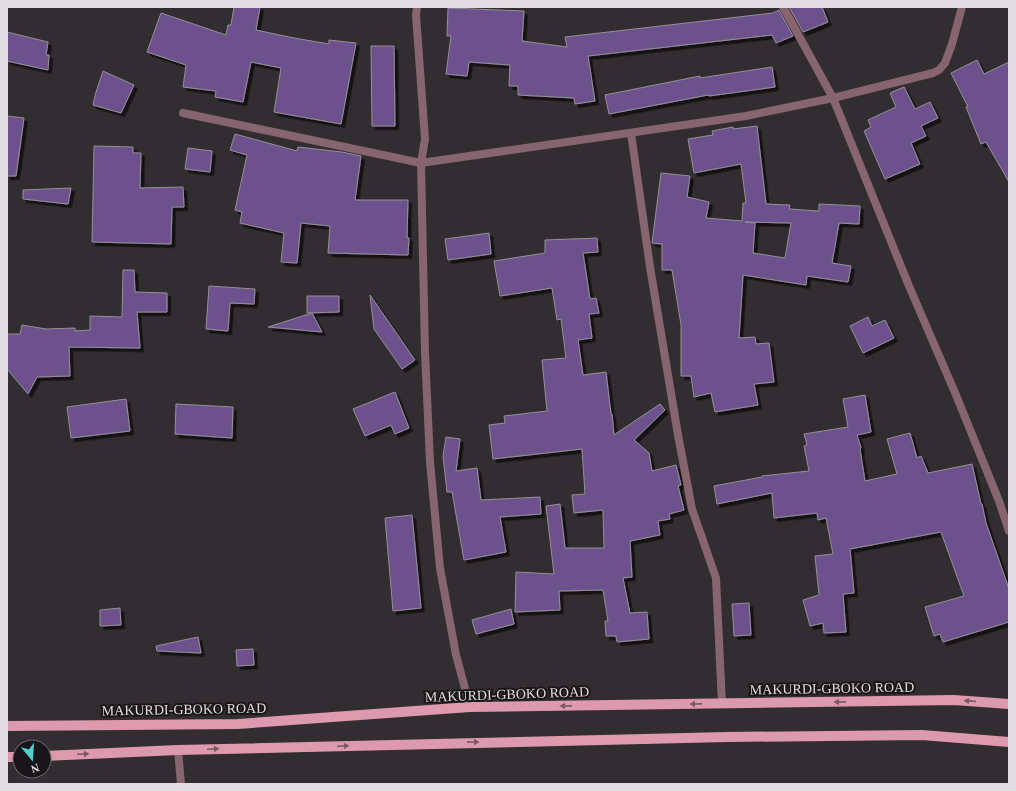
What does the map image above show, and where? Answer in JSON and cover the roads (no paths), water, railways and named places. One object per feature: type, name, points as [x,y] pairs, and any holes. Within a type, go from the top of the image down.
[{"type":"main road","name":"MAKURDI-GBOKO ROAD","points":[[7,726],[238,724],[470,707],[954,700],[1009,704]]},
{"type":"main road","points":[[52,756],[178,750],[734,736],[922,735],[1009,742]]},
{"type":"street","points":[[417,7],[416,15],[425,139],[421,163],[430,462],[440,568],[456,655],[470,707]]},
{"type":"street","points":[[783,7],[833,98],[909,286],[956,395],[999,501],[1009,531]]},
{"type":"street","points":[[183,113],[421,163],[746,116],[833,98],[933,73],[939,70],[945,63],[962,7]]},
{"type":"street","points":[[630,133],[650,267],[679,442],[692,509],[716,578],[722,704]]},
{"type":"street","points":[[178,750],[181,784]]}]
